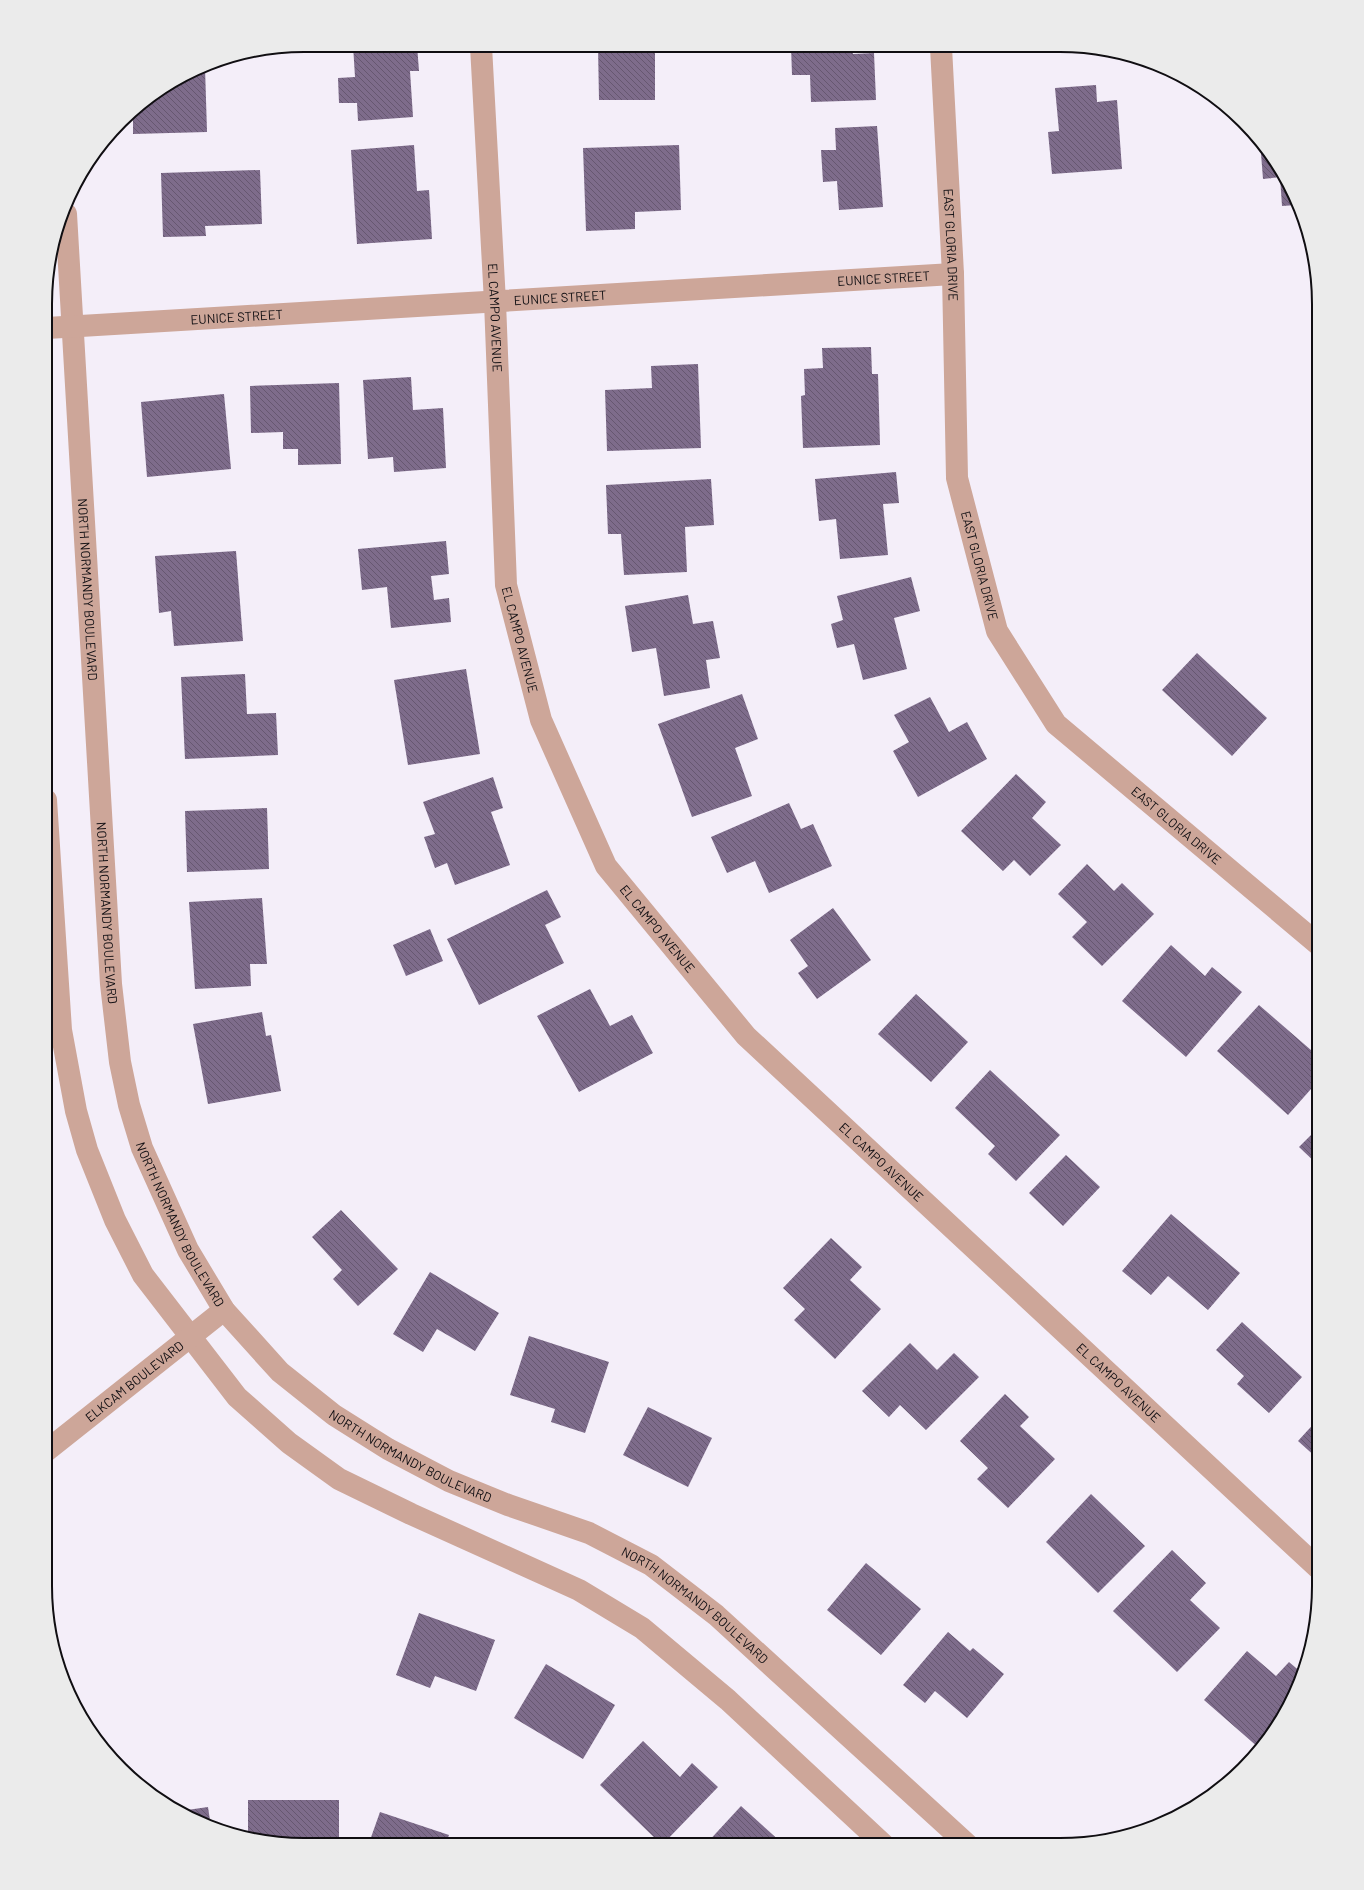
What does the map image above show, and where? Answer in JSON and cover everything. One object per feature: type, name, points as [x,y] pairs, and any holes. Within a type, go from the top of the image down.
[{"type":"street","name":"EL CAMPO AVENUE","points":[[481,52],[495,302],[506,585],[541,720],[606,866],[746,1036],[1312,1562]]},
{"type":"street","name":"EAST GLORIA DRIVE","points":[[941,52],[953,274],[957,478],[997,631],[1056,724],[1312,939]]},
{"type":"street","name":"NORTH NORMANDY BOULEVARD","points":[[66,220],[111,984],[120,1062],[129,1105],[142,1148],[188,1250],[224,1310],[280,1372],[334,1415],[388,1449],[449,1481],[508,1505],[589,1533],[651,1565],[716,1615],[960,1838]]},
{"type":"street","name":"EUNICE STREET","points":[[52,328],[953,274]]},
{"type":"street","points":[[52,892],[61,1030],[83,1137],[103,1192],[143,1275],[237,1397],[289,1443],[339,1479],[411,1514],[579,1590],[642,1628],[728,1700],[878,1838]]},
{"type":"street","name":"ELKCAM BOULEVARD","points":[[52,1446],[224,1310]]},
{"type":"building","points":[[353,52],[418,52],[419,71],[410,71],[413,117],[358,121],[357,103],[339,103],[338,78],[355,77]]},
{"type":"building","points":[[598,52],[655,52],[655,100],[599,100]]},
{"type":"building","points":[[791,52],[853,52],[853,54],[874,53],[876,100],[811,102],[810,75],[792,75]]},
{"type":"building","points":[[205,72],[207,132],[133,134],[133,120],[138,115],[164,94]]},
{"type":"building","points":[[1096,85],[1097,102],[1117,100],[1122,169],[1052,174],[1048,132],[1059,131],[1055,88]]},
{"type":"building","points":[[877,126],[883,207],[839,210],[837,181],[823,182],[821,150],[836,150],[835,128]]},
{"type":"building","points":[[414,145],[417,191],[429,190],[432,239],[357,244],[351,150]]},
{"type":"building","points":[[679,145],[681,210],[635,212],[635,229],[586,231],[583,148]]},
{"type":"building","points":[[1261,152],[1278,177],[1263,179]]},
{"type":"building","points":[[260,170],[262,224],[205,226],[206,236],[163,237],[161,173]]},
{"type":"building","points":[[1280,182],[1292,205],[1282,206]]},
{"type":"building","points":[[871,347],[872,374],[878,374],[880,445],[803,448],[801,396],[805,395],[804,369],[823,368],[822,348]]},
{"type":"building","points":[[698,364],[701,448],[607,451],[605,390],[652,388],[651,366]]},
{"type":"building","points":[[411,377],[413,410],[443,408],[446,468],[394,472],[393,457],[368,459],[363,380]]},
{"type":"building","points":[[339,383],[341,464],[298,465],[298,449],[283,449],[283,432],[251,433],[250,386]]},
{"type":"building","points":[[224,394],[231,469],[147,477],[141,402]]},
{"type":"building","points":[[896,472],[899,503],[883,504],[888,555],[840,559],[836,519],[819,521],[815,479]]},
{"type":"building","points":[[711,479],[714,525],[685,527],[687,572],[624,575],[621,534],[608,534],[606,485]]},
{"type":"building","points":[[446,541],[449,574],[431,576],[434,600],[449,598],[451,622],[391,628],[387,587],[362,590],[358,549]]},
{"type":"building","points":[[236,551],[243,641],[174,646],[171,611],[159,613],[155,556]]},
{"type":"building","points":[[911,577],[920,611],[894,618],[907,669],[863,680],[854,644],[837,648],[831,624],[843,620],[837,596]]},
{"type":"building","points":[[688,595],[693,624],[713,621],[720,658],[706,660],[710,688],[664,696],[656,648],[632,652],[625,606]]},
{"type":"building","points":[[1197,653],[1267,718],[1232,756],[1162,690]]},
{"type":"building","points":[[466,669],[480,754],[408,765],[394,680]]},
{"type":"building","points":[[245,674],[247,714],[276,713],[278,755],[185,759],[181,677]]},
{"type":"building","points":[[742,694],[758,739],[735,748],[752,796],[692,817],[658,724]]},
{"type":"building","points":[[930,697],[949,732],[967,722],[987,759],[918,797],[893,751],[909,742],[894,715]]},
{"type":"building","points":[[1016,774],[1046,802],[1032,818],[1061,845],[1030,876],[1014,860],[1003,871],[961,831]]},
{"type":"building","points":[[493,777],[503,808],[491,812],[510,865],[455,885],[447,863],[435,868],[424,837],[435,834],[423,802]]},
{"type":"building","points":[[789,803],[801,829],[813,824],[832,866],[769,893],[755,861],[727,873],[711,837]]},
{"type":"building","points":[[267,808],[269,869],[187,872],[185,811]]},
{"type":"building","points":[[1087,864],[1114,891],[1122,883],[1154,914],[1102,966],[1072,937],[1087,922],[1058,894]]},
{"type":"building","points":[[547,890],[561,917],[545,925],[564,963],[479,1005],[447,939]]},
{"type":"building","points":[[262,898],[267,964],[250,964],[251,986],[195,989],[189,902]]},
{"type":"building","points":[[833,908],[871,960],[817,999],[798,973],[808,966],[790,940]]},
{"type":"building","points":[[430,929],[443,961],[406,976],[393,945]]},
{"type":"building","points":[[1171,945],[1205,976],[1212,967],[1242,992],[1186,1057],[1122,1001]]},
{"type":"building","points":[[590,989],[610,1026],[632,1015],[653,1053],[579,1092],[537,1016]]},
{"type":"building","points":[[916,994],[968,1042],[931,1082],[878,1034]]},
{"type":"building","points":[[1259,1005],[1312,1051],[1312,1088],[1288,1115],[1217,1051]]},
{"type":"building","points":[[262,1012],[266,1036],[271,1035],[281,1091],[208,1104],[193,1024]]},
{"type":"building","points":[[990,1070],[1060,1135],[1016,1181],[988,1154],[995,1146],[955,1108]]},
{"type":"building","points":[[1312,1134],[1312,1159],[1299,1147]]},
{"type":"building","points":[[1066,1155],[1100,1187],[1063,1226],[1029,1193]]},
{"type":"building","points":[[341,1210],[398,1269],[358,1306],[333,1279],[342,1270],[312,1237]]},
{"type":"building","points":[[1171,1214],[1240,1273],[1208,1310],[1168,1276],[1151,1295],[1122,1271]]},
{"type":"building","points":[[831,1238],[862,1267],[850,1280],[881,1309],[835,1359],[794,1320],[805,1309],[783,1288]]},
{"type":"building","points":[[430,1272],[499,1313],[475,1351],[437,1329],[423,1352],[393,1334]]},
{"type":"building","points":[[1242,1322],[1302,1377],[1269,1413],[1237,1384],[1244,1376],[1216,1350]]},
{"type":"building","points":[[529,1336],[609,1362],[585,1433],[551,1422],[555,1409],[510,1395]]},
{"type":"building","points":[[910,1343],[937,1370],[954,1353],[979,1377],[926,1430],[900,1405],[889,1417],[862,1391]]},
{"type":"building","points":[[1005,1394],[1029,1417],[1020,1426],[1055,1459],[1008,1508],[977,1479],[988,1468],[960,1441]]},
{"type":"building","points":[[648,1407],[712,1438],[688,1487],[623,1455]]},
{"type":"building","points":[[1312,1426],[1312,1454],[1298,1441]]},
{"type":"building","points":[[1091,1494],[1145,1546],[1098,1593],[1046,1542]]},
{"type":"building","points":[[1172,1550],[1206,1583],[1190,1600],[1220,1628],[1177,1672],[1113,1611]]},
{"type":"building","points":[[866,1563],[921,1609],[881,1655],[827,1610]]},
{"type":"building","points":[[419,1613],[495,1640],[476,1691],[435,1676],[430,1688],[396,1675]]},
{"type":"building","points":[[948,1632],[970,1651],[973,1648],[1004,1674],[967,1718],[935,1691],[925,1703],[903,1685]]},
{"type":"building","points":[[1247,1651],[1276,1676],[1289,1662],[1298,1670],[1278,1712],[1270,1726],[1255,1745],[1204,1700]]},
{"type":"building","points":[[546,1664],[615,1705],[583,1759],[514,1718]]},
{"type":"building","points":[[643,1741],[680,1777],[692,1763],[718,1787],[669,1838],[655,1838],[600,1785]]},
{"type":"building","points":[[248,1800],[339,1800],[339,1838],[271,1836],[248,1831]]},
{"type":"building","points":[[741,1806],[776,1838],[712,1838]]},
{"type":"building","points":[[208,1807],[210,1820],[193,1812],[189,1810]]},
{"type":"building","points":[[380,1812],[449,1835],[448,1838],[371,1838]]}]
